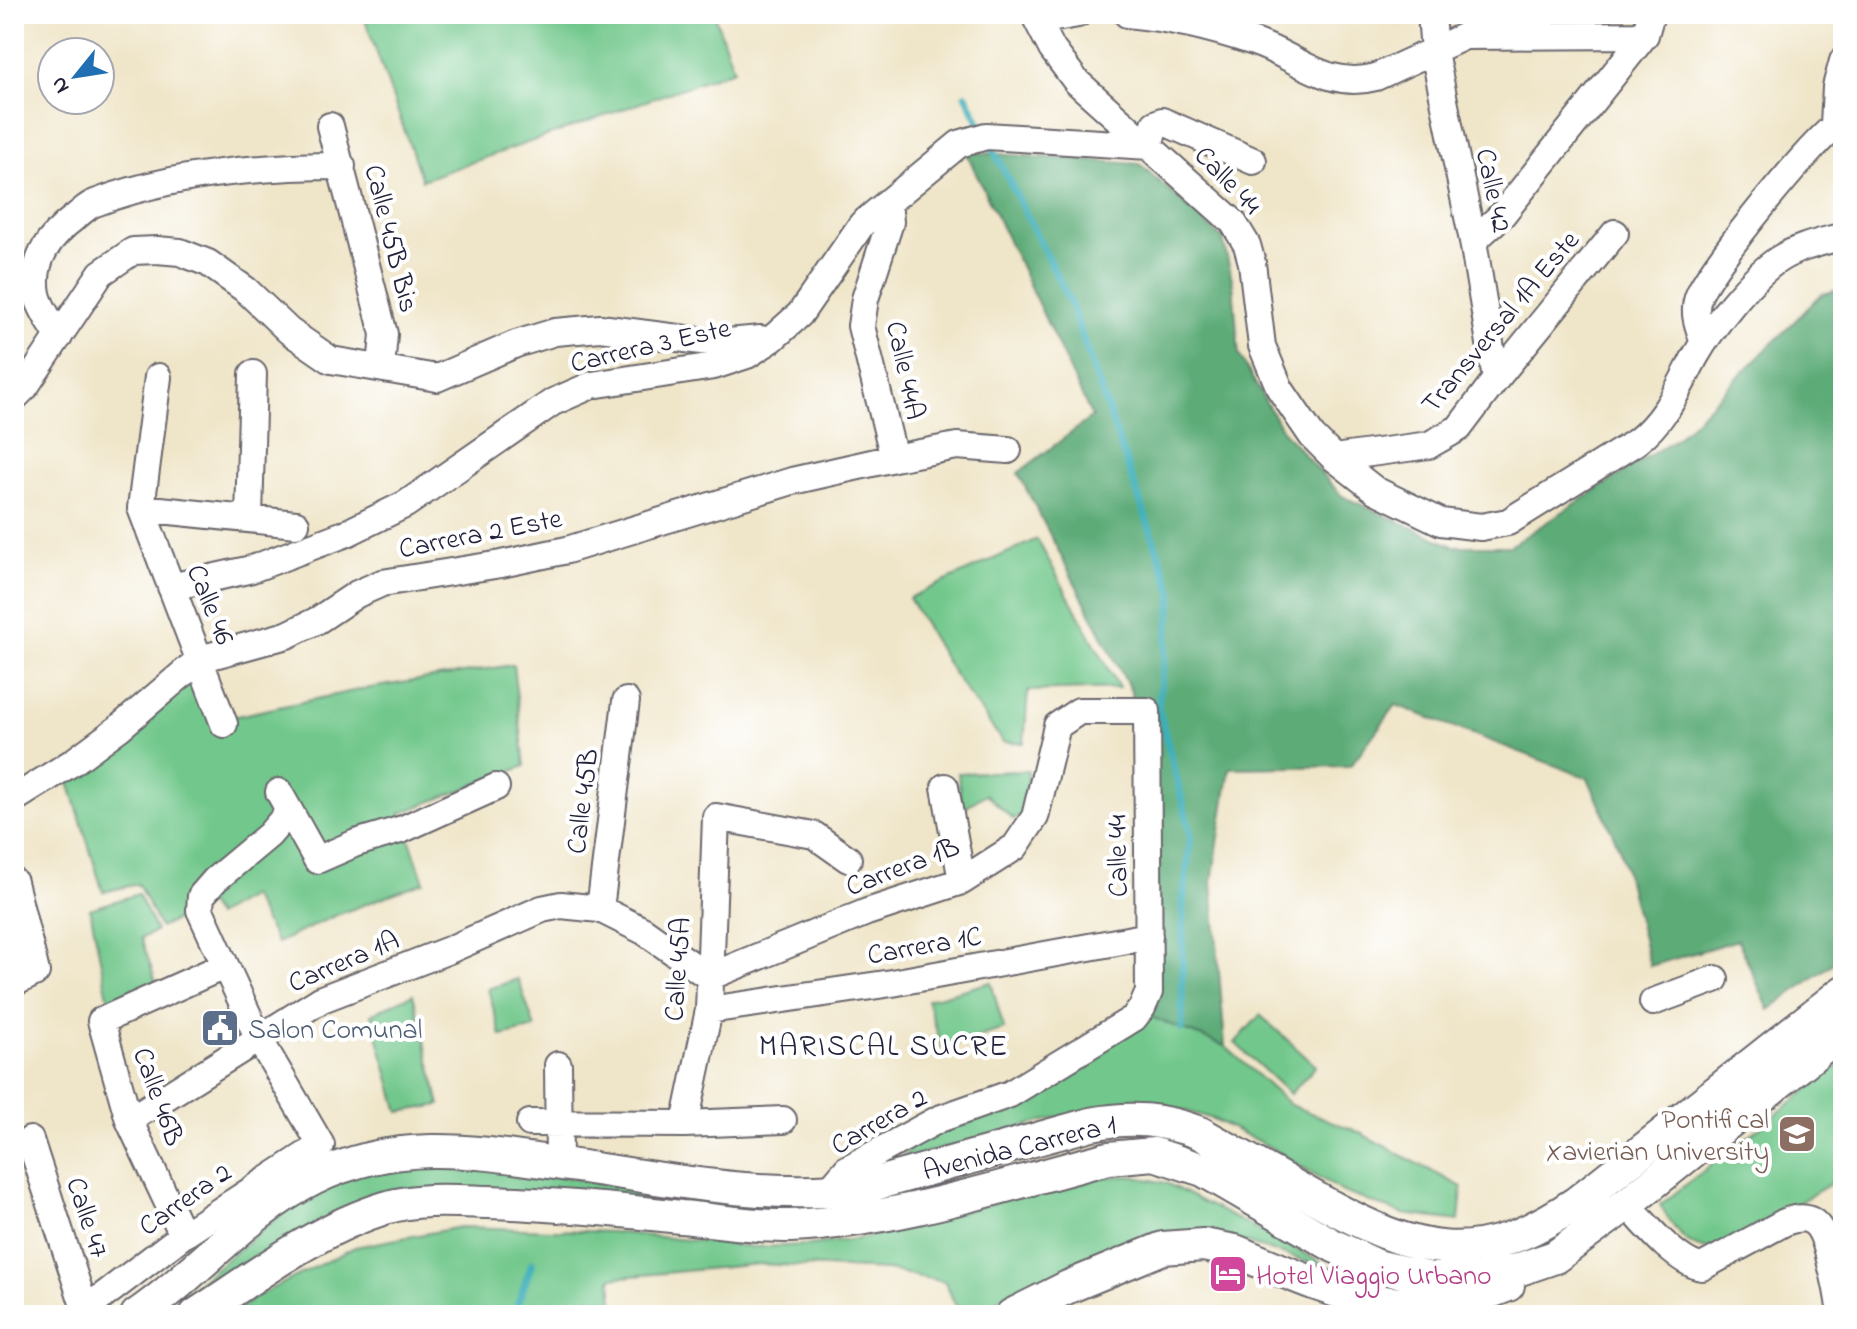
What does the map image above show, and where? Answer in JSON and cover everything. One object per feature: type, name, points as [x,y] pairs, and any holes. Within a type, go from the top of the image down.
[{"type":"main road","name":"Avenida Carrera 1","points":[[137,1315],[281,1197],[347,1165],[381,1156],[421,1151],[466,1150],[703,1185],[827,1192],[860,1188],[1091,1124],[1119,1119],[1147,1119],[1173,1123],[1200,1133],[1365,1226],[1401,1240],[1436,1247],[1470,1248],[1504,1242],[1554,1218],[1576,1203],[1843,992]]},
{"type":"main road","name":"Avenida Carrera 1","points":[[196,1315],[291,1253],[339,1226],[389,1207],[416,1202],[447,1200],[547,1204],[763,1226],[834,1223],[913,1210],[1109,1158],[1154,1154],[1203,1170],[1334,1246],[1377,1266],[1431,1279],[1480,1278],[1555,1257],[1627,1204],[1843,1031]]},
{"type":"main road","points":[[1012,1315],[1138,1257],[1163,1248],[1185,1245],[1235,1251],[1376,1309],[1410,1310],[1462,1302],[1501,1288],[1555,1257]]},
{"type":"street","points":[[1036,18],[1078,14]]},
{"type":"street","points":[[1127,14],[1216,30],[1287,56],[1334,80],[1362,81],[1434,52],[1467,25],[1648,25]]},
{"type":"street","name":"Calle 42","points":[[1431,14],[1434,52],[1473,241],[1496,379]]},
{"type":"street","name":"Calle 44","points":[[1036,18],[1064,67],[1223,210],[1247,245],[1262,346],[1268,365],[1288,405],[1312,436],[1375,490],[1441,522],[1481,527],[1508,522],[1653,429],[1704,342],[1756,277],[1779,259],[1808,246],[1843,236]]},
{"type":"street","points":[[1473,241],[1502,215],[1648,25]]},
{"type":"street","points":[[1704,342],[1695,310],[1699,293],[1715,266],[1838,122],[1836,87],[1843,61]]},
{"type":"street","points":[[1149,146],[1155,124],[1162,121],[1253,161]]},
{"type":"street","name":"Calle 45B Bis","points":[[330,126],[384,334],[381,368]]},
{"type":"street","name":"Carrera 3 Este","points":[[171,587],[252,569],[347,533],[406,504],[553,402],[592,385],[714,366],[747,355],[772,339],[800,314],[862,224],[959,144],[986,136],[1149,146]]},
{"type":"street","points":[[59,337],[38,296],[36,272],[41,252],[58,230],[92,203],[186,178],[290,166],[342,166]]},
{"type":"street","name":"Calle 44A","points":[[888,202],[890,222],[865,299],[861,326],[894,458]]},
{"type":"street","name":"Transversal 1A Este","points":[[1334,458],[1415,448],[1443,439],[1459,428],[1615,233]]},
{"type":"street","points":[[14,398],[101,273],[133,251],[180,252],[208,263],[246,290],[289,331],[331,360],[437,378],[516,344],[555,332],[600,328],[717,343],[772,339]]},
{"type":"street","points":[[249,518],[253,374]]},
{"type":"street","points":[[158,377],[141,508],[296,524]]},
{"type":"street","name":"Carrera 2 Este","points":[[14,799],[119,728],[200,659],[287,635],[382,583],[567,550],[792,481],[894,458],[957,446],[1008,450]]},
{"type":"street","name":"Calle 46","points":[[141,508],[224,724]]},
{"type":"street","name":"Calle 45B","points":[[600,909],[626,701]]},
{"type":"street","name":"Calle 44","points":[[1125,709],[1147,711],[1149,992],[1134,1018]]},
{"type":"street","name":"Carrera 1B","points":[[709,977],[867,912],[962,881],[1015,847],[1035,817],[1057,726],[1079,711],[1125,709]]},
{"type":"street","points":[[258,1037],[200,910],[201,896],[215,880],[269,835],[284,802],[317,860],[356,843],[403,829],[496,787]]},
{"type":"street","points":[[945,787],[962,881]]},
{"type":"street","name":"Calle 45A","points":[[685,1124],[709,1010],[716,817],[814,835],[848,859]]},
{"type":"street","points":[[14,882],[25,977]]},
{"type":"street","name":"Carrera 1A","points":[[129,1120],[322,999],[449,950],[542,909],[561,905],[600,909]]},
{"type":"street","points":[[600,909],[644,931],[709,977]]},
{"type":"street","name":"Carrera 1C","points":[[709,1010],[892,983],[1149,936]]},
{"type":"street","name":"Calle 46B","points":[[183,1235],[129,1120],[101,1021],[224,966]]},
{"type":"street","points":[[1653,1002],[1715,979]]},
{"type":"street","name":"Carrera 2","points":[[827,1192],[847,1169],[939,1119],[1010,1094],[1134,1018]]},
{"type":"street","name":"Carrera 2","points":[[86,1312],[183,1235],[321,1145],[258,1037]]},
{"type":"street","points":[[558,1065],[559,1164]]},
{"type":"street","points":[[530,1123],[685,1124],[783,1120]]},
{"type":"street","name":"Calle 47","points":[[30,1140],[86,1312]]},
{"type":"street","points":[[1627,1204],[1687,1262],[1702,1267],[1785,1222],[1802,1218],[1811,1221],[1823,1233],[1841,1315]]},
{"type":"green space","points":[[363,14],[714,14],[734,70],[422,180]]},
{"type":"green space","points":[[966,152],[1140,164],[1223,239],[1233,284],[1239,355],[1282,430],[1342,496],[1453,546],[1510,546],[1678,437],[1822,294],[1843,289],[1843,956],[1769,1010],[1738,940],[1650,966],[1620,850],[1588,778],[1396,705],[1350,766],[1230,768],[1212,881],[1225,1046],[1146,1015],[1131,691],[1018,473],[1092,417]]},
{"type":"green space","points":[[1037,539],[1119,688],[1028,691],[1024,743],[1003,742],[951,670],[909,598]]},
{"type":"green space","points":[[194,662],[214,721],[358,690],[513,665],[525,766],[401,813],[424,882],[334,916],[277,943],[251,896],[216,916],[208,904],[160,928],[138,884],[103,892],[69,782]]},
{"type":"green space","points":[[1028,771],[1025,815],[1013,819],[986,794],[962,809],[958,773]]},
{"type":"green space","points":[[138,894],[156,931],[141,938],[157,985],[110,1007],[90,909]]},
{"type":"green space","points":[[518,979],[535,1028],[501,1036],[488,989]]},
{"type":"green space","points":[[991,982],[1004,1029],[942,1048],[927,1000]]},
{"type":"green space","points":[[413,994],[440,1105],[399,1112],[371,1014]]},
{"type":"green space","points":[[1146,1015],[1225,1046],[1290,1105],[1356,1131],[1462,1187],[1459,1221],[1403,1214],[1343,1192],[1270,1147],[1213,1119],[1158,1103],[1077,1112],[897,1161],[925,1136],[1015,1101],[1064,1077]]},
{"type":"green space","points":[[1260,1015],[1316,1066],[1290,1094],[1235,1043]]},
{"type":"green space","points":[[1843,1062],[1843,1164],[1830,1184],[1723,1247],[1702,1248],[1685,1239],[1660,1205]]},
{"type":"green space","points":[[474,1163],[739,1204],[568,1195],[430,1193],[184,1315],[158,1315],[293,1205],[341,1177],[392,1164]]},
{"type":"green space","points":[[1131,1176],[1166,1183],[1340,1272],[1234,1239],[1187,1233],[1149,1233],[1001,1297],[981,1315],[960,1315],[945,1282],[888,1270],[759,1264],[611,1278],[614,1315],[229,1315],[263,1293],[355,1247],[461,1227],[613,1232],[755,1247],[810,1245],[863,1238],[1090,1177]]},
{"type":"waterway","points":[[966,95],[984,132]]},
{"type":"waterway","points":[[990,143],[1069,300],[1173,594],[1158,706],[1191,835],[1183,903],[1182,1029]]},
{"type":"waterway","points":[[514,1315],[532,1263]]},
{"type":"place","name":"Salon Comunal","points":[[220,1028]]},
{"type":"place","name":"Pontifical Xavierian University","points":[[1797,1134]]},
{"type":"place","name":"Hotel Viaggio Urbano","points":[[1228,1274]]},
{"type":"district","name":"MARISCAL SUCRE","points":[[884,1045]]}]
